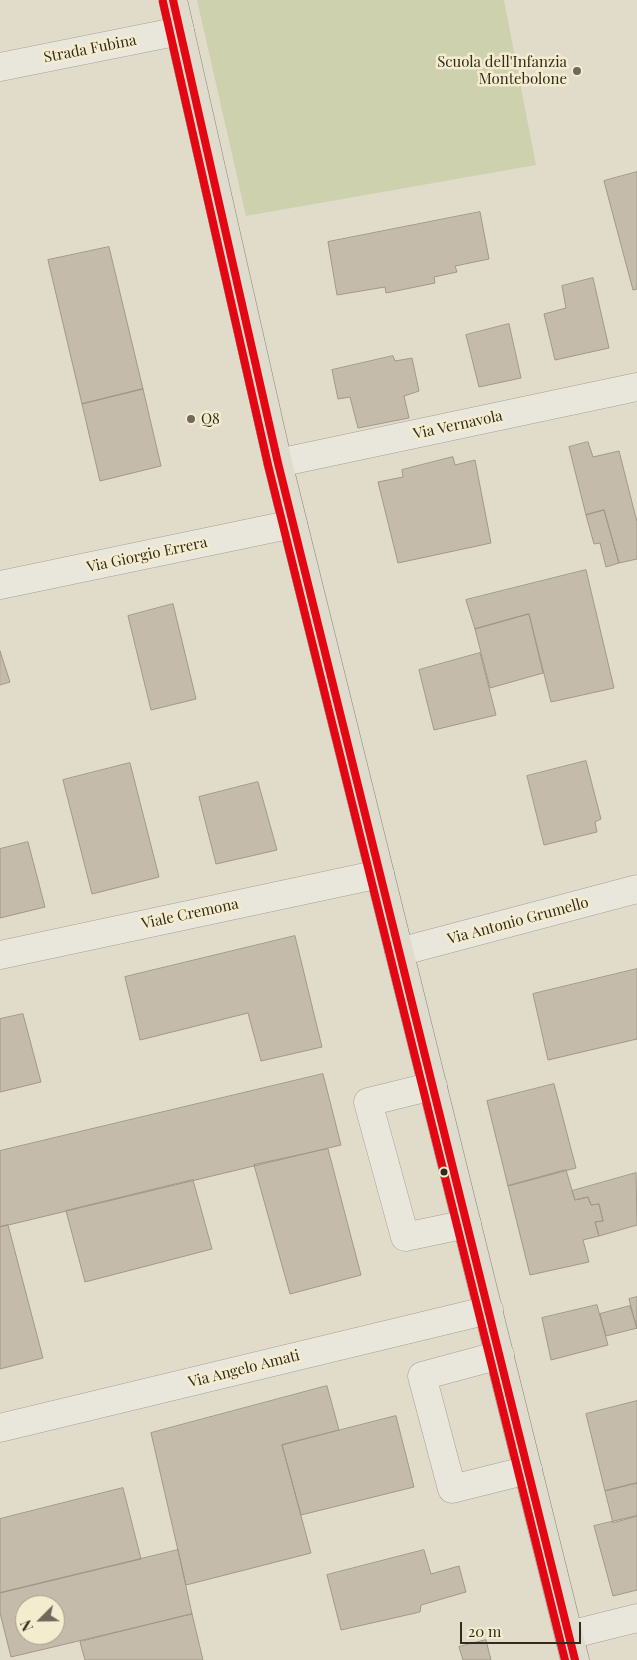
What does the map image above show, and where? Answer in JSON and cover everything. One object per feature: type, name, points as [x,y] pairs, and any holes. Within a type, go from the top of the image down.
[{"type":"main road","points":[[173,0],[278,463],[572,1648]]},
{"type":"street","name":"Strada Fubina","points":[[0,67],[180,31]]},
{"type":"street","name":"Via Vernavola","points":[[278,463],[637,388]]},
{"type":"street","name":"Via Giorgio Errera","points":[[0,586],[293,524]]},
{"type":"street","name":"Viale Cremona","points":[[0,955],[380,874]]},
{"type":"street","name":"Via Antonio Grumello","points":[[399,952],[637,889]]},
{"type":"street","points":[[432,1086],[368,1102],[405,1237],[467,1224]]},
{"type":"street","name":"Via Angelo Amati","points":[[0,1428],[489,1310]]},
{"type":"street","points":[[500,1355],[422,1376],[452,1489],[528,1470]]},
{"type":"street","points":[[572,1648],[637,1618]]},
{"type":"green space","points":[[197,0],[504,0],[536,165],[246,216]]},
{"type":"building","points":[[637,172],[637,289],[633,290],[604,181]]},
{"type":"building","points":[[480,212],[489,259],[455,266],[457,272],[434,277],[435,283],[386,293],[385,287],[337,295],[328,242]]},
{"type":"building","points":[[109,247],[143,389],[82,404],[48,260]]},
{"type":"building","points":[[593,278],[609,348],[555,360],[544,314],[566,308],[562,286]]},
{"type":"building","points":[[509,324],[521,378],[479,387],[466,335]]},
{"type":"building","points":[[393,356],[395,361],[412,358],[419,391],[404,396],[409,418],[358,428],[350,397],[338,399],[332,370]]},
{"type":"building","points":[[143,389],[161,466],[100,481],[82,404]]},
{"type":"building","points":[[588,442],[593,457],[619,451],[637,522],[637,559],[619,563],[604,510],[586,515],[569,447]]},
{"type":"building","points":[[453,457],[455,465],[475,460],[491,543],[398,563],[378,482],[403,477],[402,470]]},
{"type":"building","points":[[604,510],[619,563],[606,567],[600,543],[594,544],[586,515]]},
{"type":"building","points":[[586,570],[614,688],[551,702],[529,614],[475,629],[466,600]]},
{"type":"building","points":[[173,604],[196,699],[151,710],[128,616]]},
{"type":"building","points":[[529,614],[543,673],[490,688],[475,629]]},
{"type":"building","points":[[0,651],[10,682],[0,685]]},
{"type":"building","points":[[480,653],[496,715],[434,730],[419,670]]},
{"type":"building","points":[[586,761],[601,819],[595,822],[597,832],[544,845],[527,776]]},
{"type":"building","points":[[130,763],[159,877],[92,894],[63,780]]},
{"type":"building","points":[[258,782],[277,850],[216,864],[199,797]]},
{"type":"building","points":[[28,842],[45,907],[0,918],[0,849]]},
{"type":"building","points":[[295,936],[322,1047],[261,1061],[248,1013],[140,1040],[125,977]]},
{"type":"building","points":[[637,969],[637,1039],[548,1060],[533,994]]},
{"type":"building","points":[[23,1014],[41,1082],[0,1092],[0,1019]]},
{"type":"building","points":[[323,1074],[341,1145],[0,1227],[0,1151]]},
{"type":"building","points":[[554,1084],[576,1168],[508,1186],[487,1101]]},
{"type":"building","points":[[328,1149],[361,1275],[290,1294],[254,1165]]},
{"type":"building","points":[[566,1170],[575,1200],[588,1197],[591,1205],[599,1204],[603,1221],[595,1222],[599,1236],[583,1240],[589,1262],[530,1275],[508,1186]]},
{"type":"building","points":[[636,1173],[637,1225],[599,1236],[595,1222],[603,1221],[599,1204],[591,1205],[588,1197],[575,1200],[572,1191]]},
{"type":"building","points":[[193,1180],[212,1249],[85,1282],[66,1211]]},
{"type":"building","points":[[8,1225],[43,1358],[0,1369],[0,1227]]},
{"type":"building","points":[[637,1297],[637,1329],[629,1299]]},
{"type":"building","points":[[597,1305],[608,1345],[551,1360],[542,1318]]},
{"type":"building","points":[[630,1306],[637,1328],[606,1336],[600,1314]]},
{"type":"building","points":[[327,1386],[339,1430],[282,1445],[311,1553],[186,1585],[151,1433]]},
{"type":"building","points":[[637,1401],[637,1483],[605,1491],[586,1414]]},
{"type":"building","points":[[396,1416],[414,1487],[301,1515],[282,1445]]},
{"type":"building","points":[[637,1483],[637,1516],[613,1523],[605,1491]]},
{"type":"building","points":[[123,1488],[141,1559],[0,1593],[0,1519]]},
{"type":"building","points":[[637,1516],[637,1590],[613,1596],[594,1526]]},
{"type":"building","points":[[178,1550],[192,1614],[65,1644],[65,1595],[15,1595],[15,1645],[62,1645],[11,1657],[0,1613],[0,1593]]},
{"type":"building","points":[[424,1550],[431,1574],[459,1566],[466,1592],[421,1605],[420,1612],[341,1630],[327,1575]]},
{"type":"building","points":[[192,1614],[203,1660],[85,1660],[80,1642]]},
{"type":"building","points":[[486,1640],[491,1660],[463,1660],[459,1647]]},
{"type":"transit line","points":[[173,0],[278,463],[575,1660]]},
{"type":"transit line","points":[[163,2],[268,465],[565,1660]]},
{"type":"place","name":"Scuola dell'Infanzia Montebolone","points":[[577,71]]},
{"type":"place","name":"Q8","points":[[191,419]]}]
